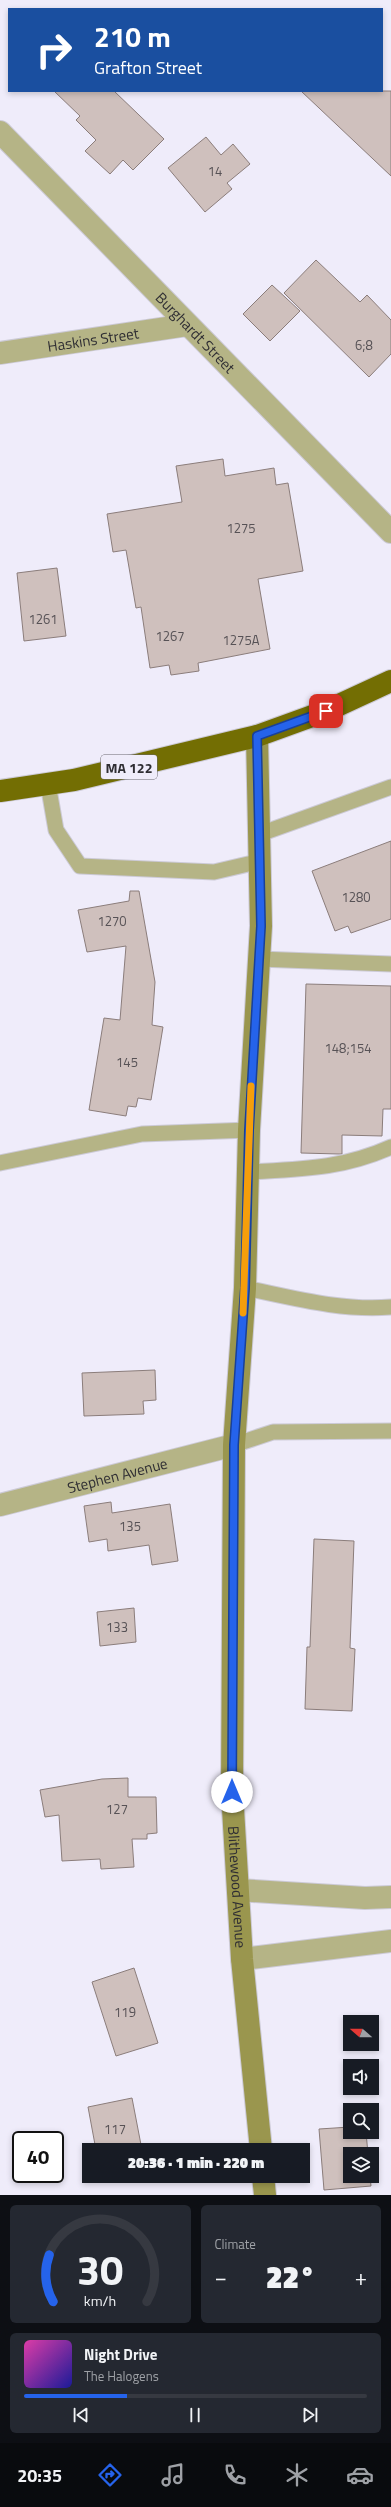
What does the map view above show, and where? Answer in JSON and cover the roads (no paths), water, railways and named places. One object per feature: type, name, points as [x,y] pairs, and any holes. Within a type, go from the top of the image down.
[{"type":"highway","name":"MA 122","points":[[0,791],[48,784],[161,760],[257,736],[326,711],[391,681]]},
{"type":"street","name":"Burghardt Street","points":[[0,132],[391,532]]},
{"type":"street","name":"Haskins Street","points":[[0,353],[187,325]]},
{"type":"street","name":"Blithewood Avenue","points":[[257,736],[261,861],[259,958],[249,1130],[245,1288],[234,1445],[232,1792],[242,1959],[260,2143]]},
{"type":"street","name":"Stephen Avenue","points":[[0,1505],[234,1445]]},
{"type":"street","points":[[238,1890],[365,1898],[391,1897]]},
{"type":"street","points":[[242,1959],[391,1941]]},
{"type":"street","points":[[264,2183],[265,2195]]},
{"type":"lane","points":[[48,784],[56,830],[80,866],[214,872],[261,861]]},
{"type":"lane","points":[[260,834],[391,786]]},
{"type":"lane","points":[[259,958],[391,964]]},
{"type":"lane","points":[[0,1163],[142,1134],[249,1130]]},
{"type":"lane","points":[[248,1172],[322,1168],[364,1159],[391,1146]]},
{"type":"lane","points":[[245,1288],[325,1305],[365,1309],[391,1307]]},
{"type":"lane","points":[[234,1445],[273,1432],[391,1431]]}]
